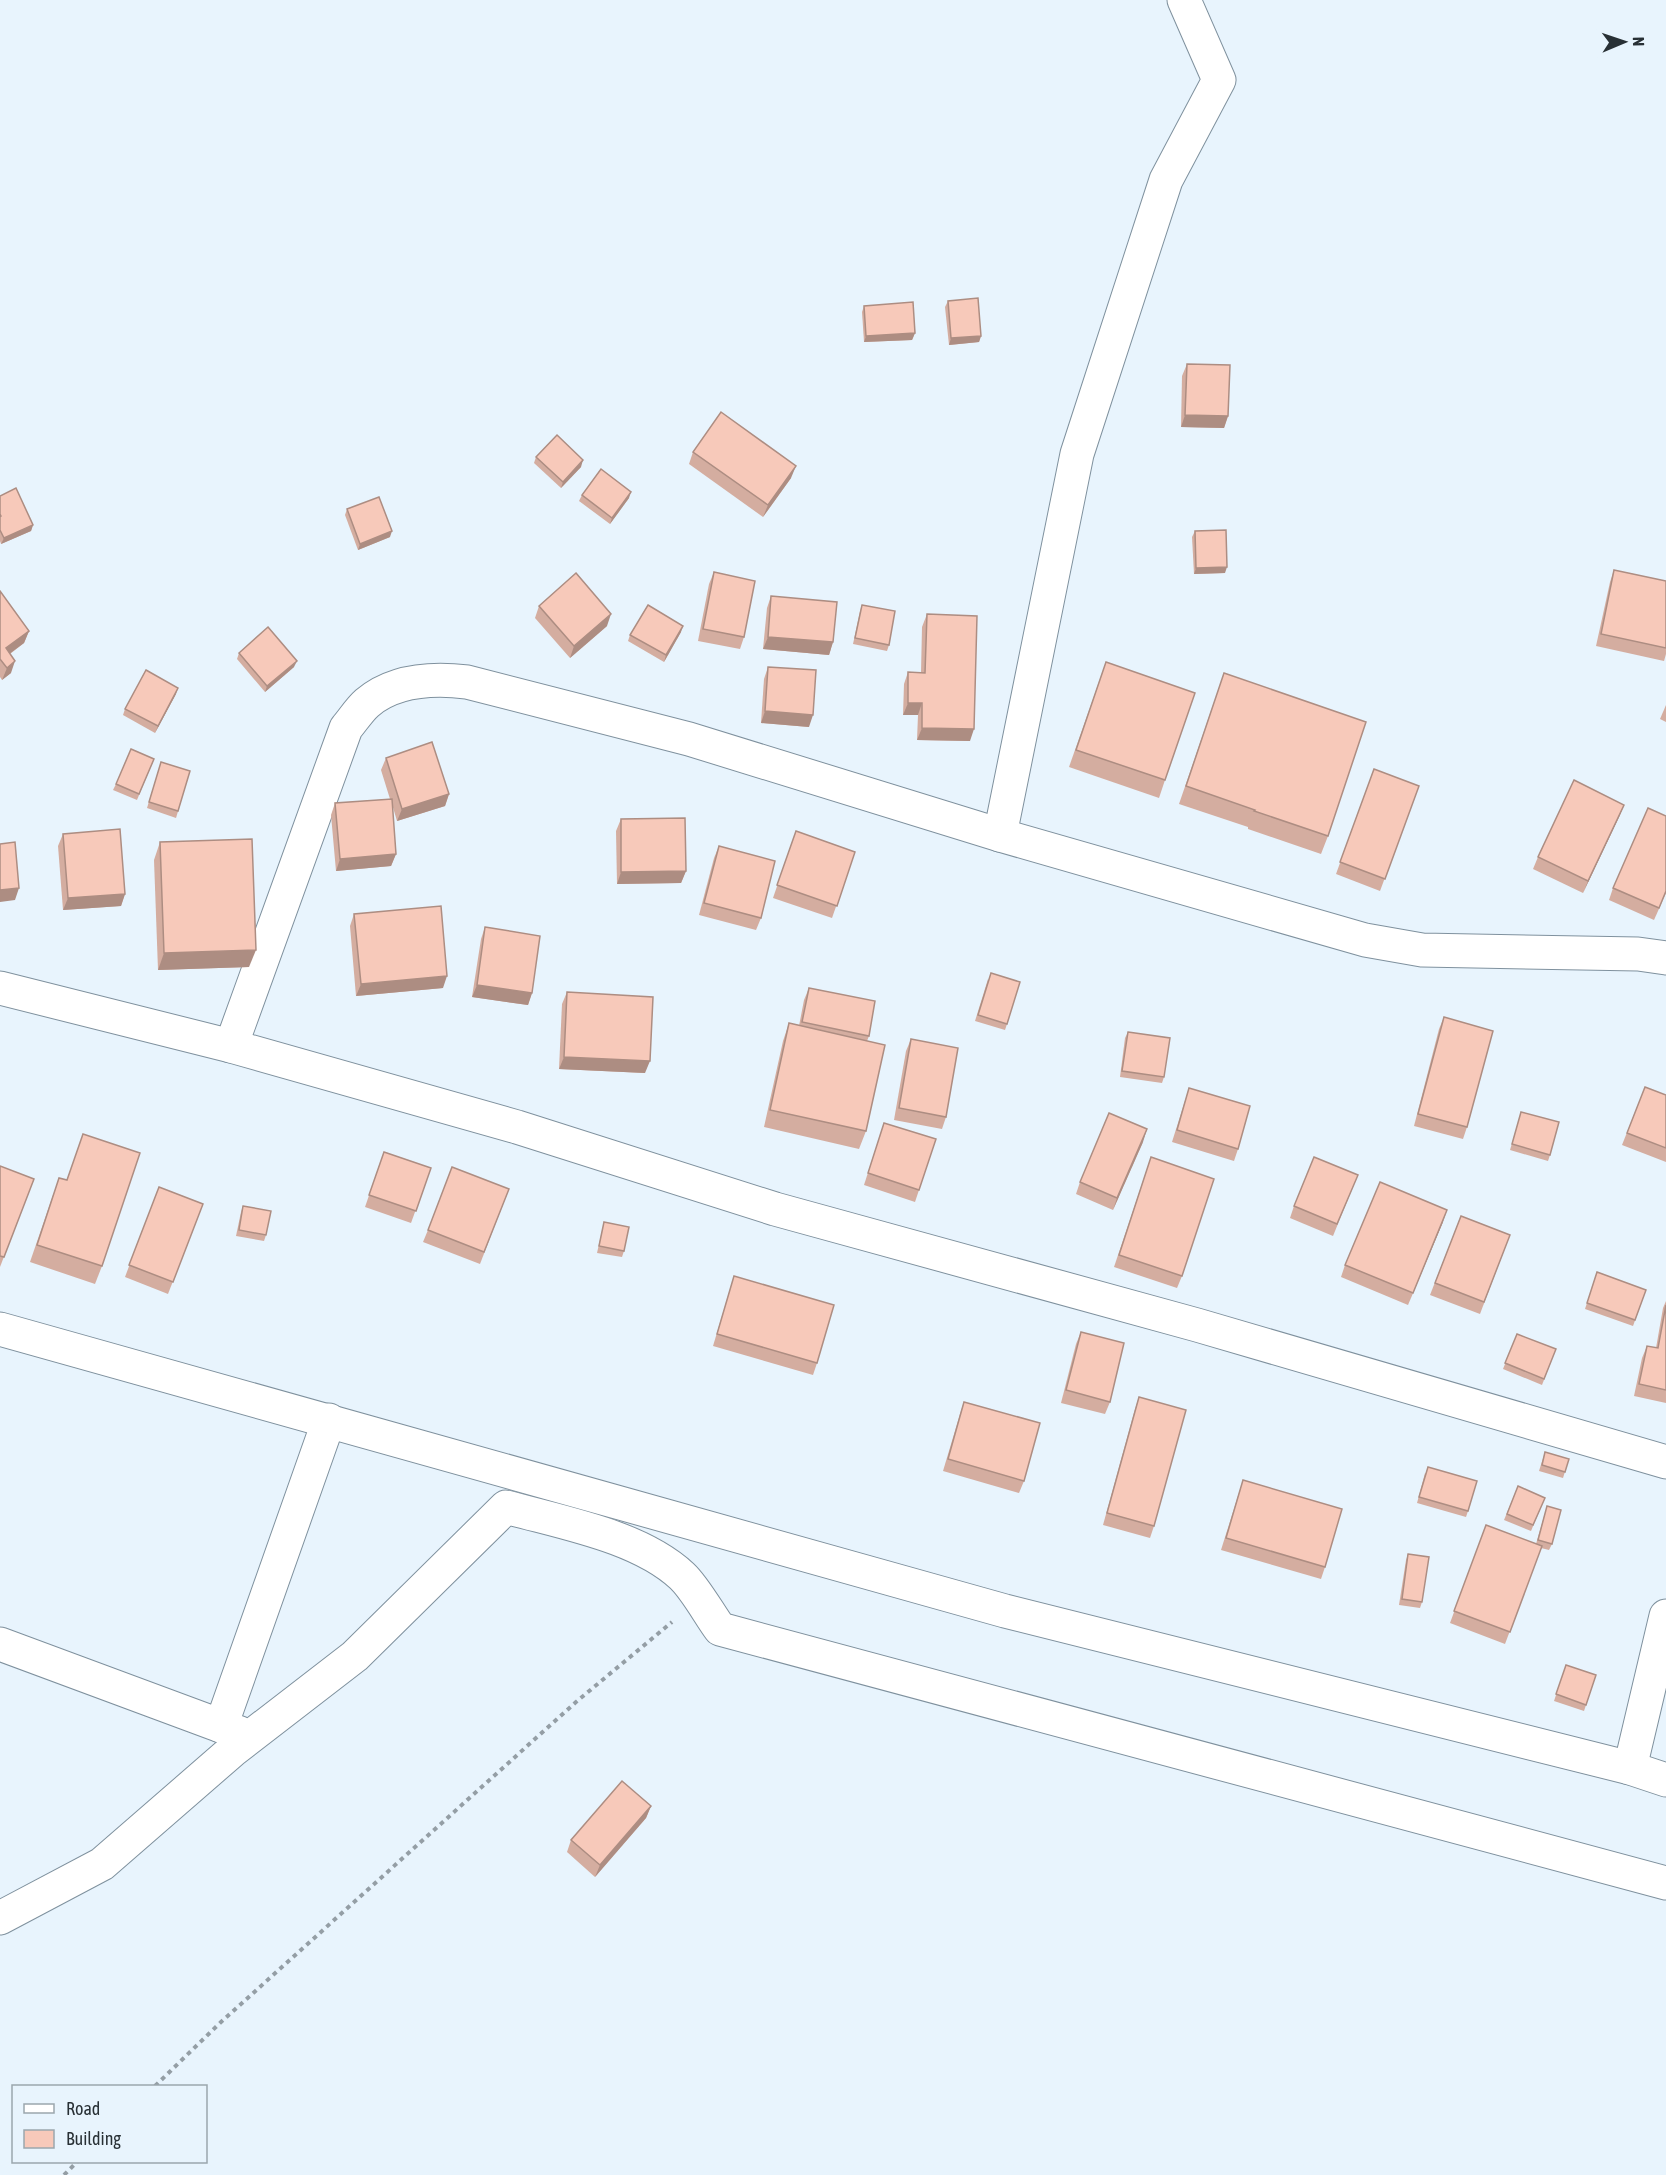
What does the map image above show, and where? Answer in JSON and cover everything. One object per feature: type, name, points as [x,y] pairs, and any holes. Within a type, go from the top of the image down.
[{"type":"street","points":[[1000,835],[1077,454],[1166,180],[1219,80],[1184,0]]},
{"type":"street","points":[[231,1046],[346,728],[367,704],[387,690],[410,683],[446,680],[466,682],[689,739],[1000,835],[1365,940],[1422,950],[1638,954],[1666,958]]},
{"type":"street","points":[[0,988],[231,1046],[517,1126],[775,1209],[1197,1325],[1666,1462]]},
{"type":"street","points":[[0,1329],[645,1508],[1005,1611],[1630,1768],[1666,1780]]},
{"type":"street","points":[[236,1732],[329,1420]]},
{"type":"street","points":[[0,1918],[102,1864],[236,1732],[355,1656],[507,1507],[632,1543],[661,1559],[684,1577],[720,1629],[1666,1883]]},
{"type":"street","points":[[632,1543],[645,1508]]},
{"type":"street","points":[[1630,1768],[1666,1616]]},
{"type":"street","points":[[0,1644],[236,1732]]},
{"type":"path","points":[[156,2085],[230,2014],[576,1702],[698,1600],[692,1590]]},
{"type":"path","points":[[64,2175],[77,2163]]},
{"type":"building","points":[[978,298],[981,336],[951,338],[948,301]]},
{"type":"building","points":[[913,302],[915,333],[866,336],[864,306]]},
{"type":"building","points":[[1187,364],[1230,365],[1228,416],[1185,415]]},
{"type":"building","points":[[721,412],[796,466],[768,505],[693,452]]},
{"type":"building","points":[[557,435],[583,460],[563,482],[536,457]]},
{"type":"building","points":[[601,469],[631,492],[612,518],[582,495]]},
{"type":"building","points":[[16,488],[33,525],[4,538],[0,530],[0,496]]},
{"type":"building","points":[[379,497],[392,531],[360,544],[347,509]]},
{"type":"building","points":[[1226,530],[1227,567],[1196,568],[1195,531]]},
{"type":"building","points":[[1614,570],[1666,581],[1666,648],[1601,634]]},
{"type":"building","points":[[714,572],[755,581],[744,637],[703,629]]},
{"type":"building","points":[[576,573],[611,614],[574,646],[539,606]]},
{"type":"building","points":[[0,591],[29,631],[6,648],[15,661],[7,668],[0,659]]},
{"type":"building","points":[[771,596],[837,602],[833,642],[768,637]]},
{"type":"building","points":[[648,605],[683,626],[666,655],[630,635]]},
{"type":"building","points":[[862,605],[895,611],[889,645],[855,638]]},
{"type":"building","points":[[927,614],[977,616],[974,729],[922,728],[922,703],[908,703],[908,672],[925,673]]},
{"type":"building","points":[[268,627],[297,661],[267,686],[239,653]]},
{"type":"building","points":[[1106,662],[1195,693],[1165,780],[1076,750]]},
{"type":"building","points":[[768,667],[816,670],[813,715],[765,711]]},
{"type":"building","points":[[146,670],[178,688],[158,726],[125,709]]},
{"type":"building","points":[[1224,673],[1366,722],[1328,836],[1186,786]]},
{"type":"building","points":[[432,742],[449,794],[402,809],[386,758]]},
{"type":"building","points":[[131,749],[154,759],[139,794],[116,784]]},
{"type":"building","points":[[161,762],[190,771],[178,811],[149,802]]},
{"type":"building","points":[[1374,769],[1419,786],[1385,879],[1340,862]]},
{"type":"building","points":[[1574,780],[1624,805],[1588,881],[1538,857]]},
{"type":"building","points":[[392,799],[396,854],[340,859],[335,803]]},
{"type":"building","points":[[1648,808],[1666,816],[1666,891],[1659,908],[1613,888]]},
{"type":"building","points":[[685,818],[686,871],[621,872],[621,819]]},
{"type":"building","points":[[120,829],[125,894],[68,898],[63,834]]},
{"type":"building","points":[[796,831],[855,852],[837,906],[777,885]]},
{"type":"building","points":[[252,839],[256,950],[164,953],[160,842]]},
{"type":"building","points":[[15,842],[19,888],[0,890],[0,844]]},
{"type":"building","points":[[719,846],[775,861],[761,918],[704,903]]},
{"type":"building","points":[[441,906],[447,976],[361,984],[354,914]]},
{"type":"building","points":[[485,927],[540,936],[532,993],[477,985]]},
{"type":"building","points":[[991,973],[1020,982],[1007,1024],[978,1015]]},
{"type":"building","points":[[809,988],[875,1001],[869,1036],[802,1022]]},
{"type":"building","points":[[567,992],[653,997],[650,1061],[564,1057]]},
{"type":"building","points":[[1444,1017],[1493,1031],[1467,1127],[1418,1114]]},
{"type":"building","points":[[789,1023],[885,1045],[866,1131],[770,1110]]},
{"type":"building","points":[[1128,1032],[1170,1038],[1164,1077],[1122,1071]]},
{"type":"building","points":[[911,1039],[958,1048],[946,1117],[899,1108]]},
{"type":"building","points":[[1645,1087],[1666,1095],[1666,1148],[1627,1133]]},
{"type":"building","points":[[1189,1088],[1250,1106],[1238,1149],[1177,1130]]},
{"type":"building","points":[[1521,1112],[1559,1122],[1550,1155],[1512,1144]]},
{"type":"building","points":[[1109,1113],[1147,1129],[1117,1198],[1080,1182]]},
{"type":"building","points":[[884,1123],[936,1139],[919,1190],[868,1173]]},
{"type":"building","points":[[83,1134],[140,1153],[102,1266],[37,1245],[59,1178],[67,1180]]},
{"type":"building","points":[[384,1152],[431,1168],[416,1211],[369,1195]]},
{"type":"building","points":[[1151,1157],[1214,1179],[1182,1276],[1119,1255]]},
{"type":"building","points":[[1314,1157],[1358,1175],[1337,1224],[1294,1206]]},
{"type":"building","points":[[0,1166],[34,1179],[4,1257],[0,1256]]},
{"type":"building","points":[[452,1167],[509,1189],[484,1252],[428,1230]]},
{"type":"building","points":[[1380,1182],[1447,1210],[1413,1293],[1345,1265]]},
{"type":"building","points":[[159,1187],[203,1204],[173,1282],[129,1265]]},
{"type":"building","points":[[243,1206],[271,1211],[266,1235],[239,1230]]},
{"type":"building","points":[[1461,1216],[1510,1235],[1484,1302],[1435,1283]]},
{"type":"building","points":[[604,1222],[629,1227],[624,1251],[599,1246]]},
{"type":"building","points":[[1597,1272],[1646,1290],[1635,1320],[1587,1303]]},
{"type":"building","points":[[734,1276],[834,1305],[817,1363],[717,1334]]},
{"type":"building","points":[[1666,1305],[1666,1390],[1639,1384],[1647,1346],[1658,1348]]},
{"type":"building","points":[[1081,1332],[1124,1343],[1110,1402],[1066,1390]]},
{"type":"building","points":[[1517,1334],[1556,1349],[1544,1379],[1505,1363]]},
{"type":"building","points":[[1139,1397],[1186,1410],[1154,1526],[1107,1513]]},
{"type":"building","points":[[964,1402],[1040,1423],[1024,1481],[948,1459]]},
{"type":"building","points":[[1545,1452],[1569,1459],[1565,1472],[1542,1465]]},
{"type":"building","points":[[1428,1467],[1477,1481],[1468,1511],[1419,1497]]},
{"type":"building","points":[[1243,1480],[1342,1509],[1325,1567],[1226,1538]]},
{"type":"building","points":[[1518,1486],[1545,1498],[1533,1525],[1507,1514]]},
{"type":"building","points":[[1547,1506],[1561,1510],[1552,1544],[1538,1540]]},
{"type":"building","points":[[1486,1525],[1542,1546],[1510,1632],[1454,1611]]},
{"type":"building","points":[[1408,1554],[1429,1557],[1422,1602],[1402,1599]]},
{"type":"building","points":[[1566,1665],[1596,1675],[1586,1705],[1556,1694]]},
{"type":"building","points":[[622,1781],[651,1806],[600,1865],[571,1840]]}]
